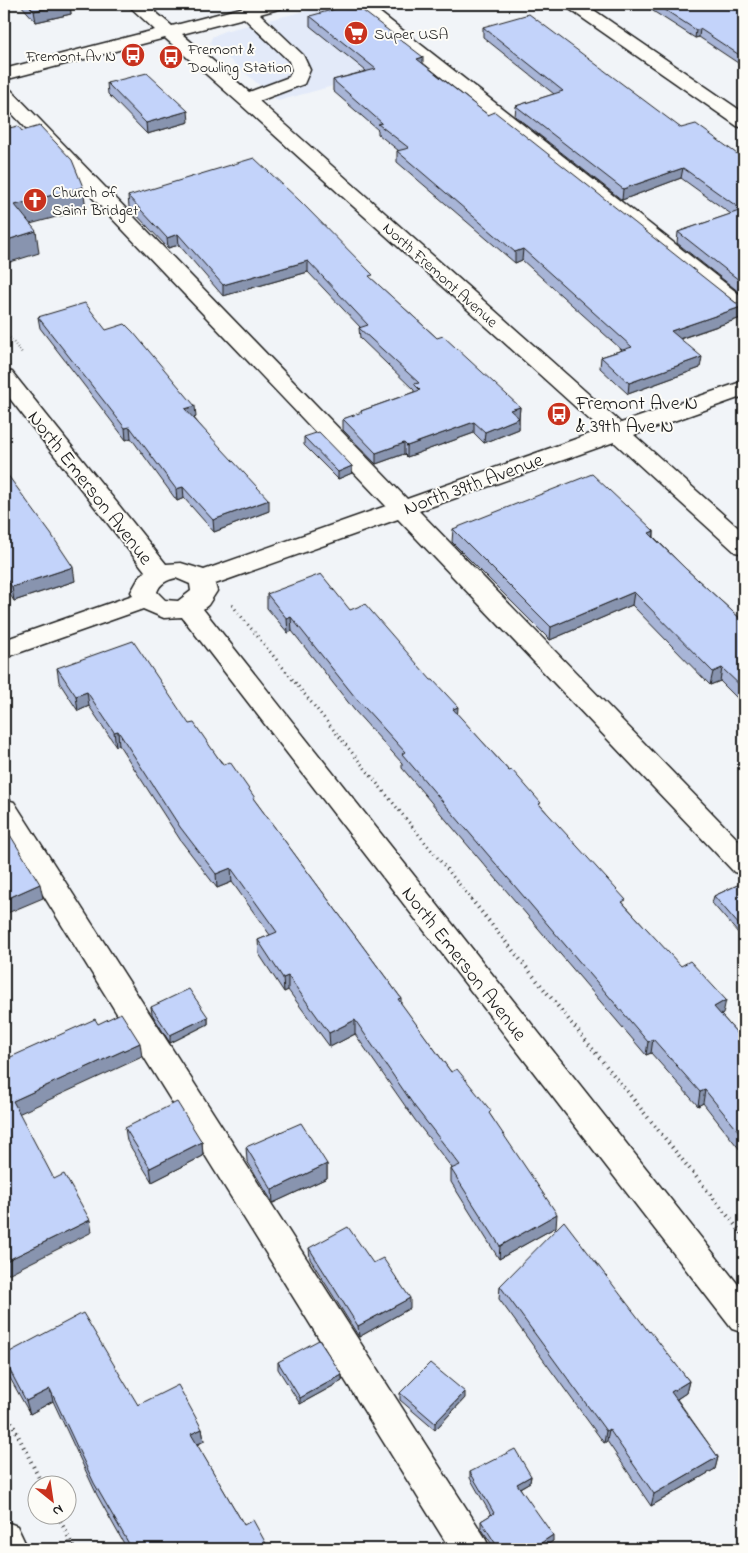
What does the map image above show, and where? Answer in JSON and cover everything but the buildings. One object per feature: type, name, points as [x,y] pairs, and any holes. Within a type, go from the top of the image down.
[{"type":"street","name":"North Fremont Avenue","points":[[136,4],[246,99],[744,546]]},
{"type":"street","points":[[4,74],[276,4]]},
{"type":"street","points":[[358,4],[744,308]]},
{"type":"street","points":[[574,4],[744,122]]},
{"type":"street","points":[[246,99],[297,80],[300,70],[297,59],[247,11]]},
{"type":"street","points":[[4,94],[744,864]]},
{"type":"street","name":"North Emerson Avenue","points":[[4,377],[160,574]]},
{"type":"street","name":"North 39th Avenue","points":[[201,580],[744,388]]},
{"type":"street","points":[[176,570],[194,574],[201,580],[204,584],[199,601],[179,609],[163,609],[151,603],[144,592],[150,579],[176,570]]},
{"type":"street","points":[[4,649],[147,599]]},
{"type":"street","name":"North Emerson Avenue","points":[[188,607],[744,1318]]},
{"type":"street","points":[[4,809],[471,1549]]},
{"type":"street","points":[[4,1538],[9,1549]]},
{"type":"path","points":[[227,599],[744,1236]]},
{"type":"path","points":[[4,1407],[38,1476]]},
{"type":"path","points":[[63,1526],[74,1549]]},
{"type":"shaded area","points":[[334,4],[351,4],[424,61],[278,101],[210,43],[212,37],[224,31]]},
{"type":"place","name":"Super USA","points":[[356,33]]},
{"type":"place","name":"Fremont Av N","points":[[133,55]]},
{"type":"place","name":"Fremont & Dowling Station","points":[[171,57]]},
{"type":"place","name":"Church of Saint Bridget","points":[[35,200]]},
{"type":"place","name":"Fremont Ave N & 39th Ave N","points":[[559,414]]}]
